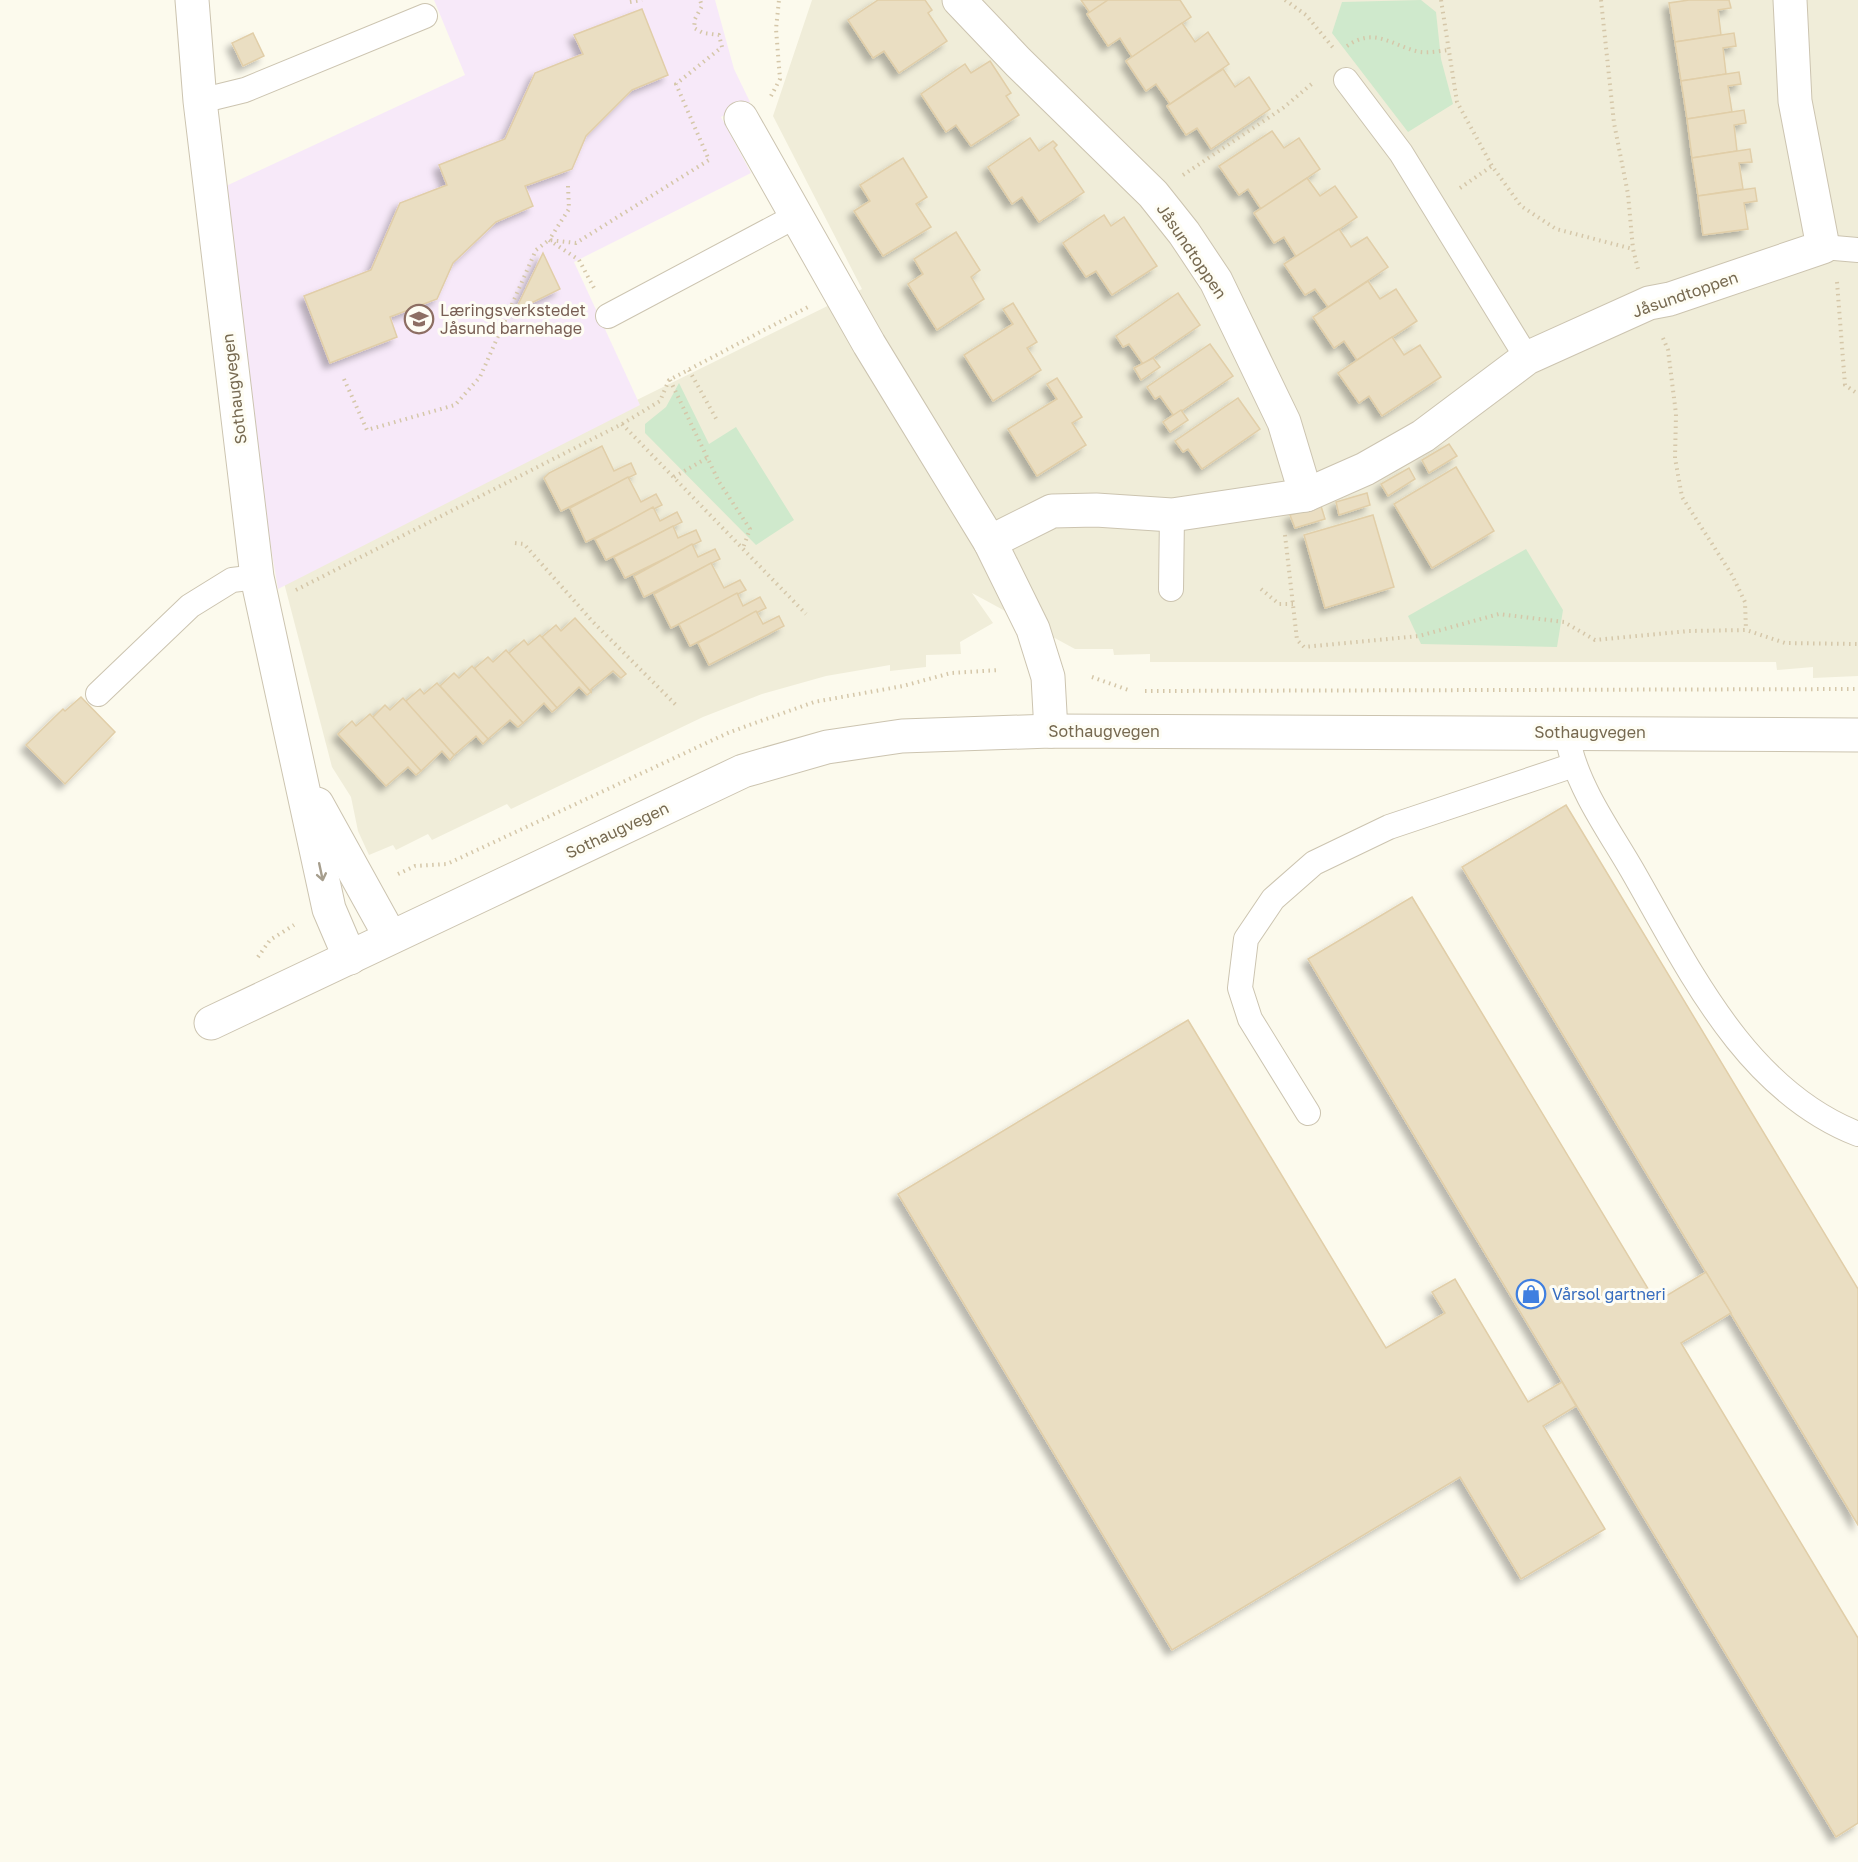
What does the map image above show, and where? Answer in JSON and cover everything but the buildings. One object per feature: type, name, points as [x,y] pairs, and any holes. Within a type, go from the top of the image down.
[{"type":"street","name":"Sothaugvegen","points":[[192,0],[200,101],[260,592],[329,909],[350,958]]},
{"type":"street","name":"Jåsundtoppen","points":[[959,0],[1018,62],[1153,194],[1184,233],[1216,281],[1284,422],[1293,497]]},
{"type":"street","points":[[1790,0],[1795,101],[1823,247]]},
{"type":"street","points":[[741,118],[869,344],[990,542],[1033,629],[1048,677],[1051,731]]},
{"type":"street","name":"Jåsundtoppen","points":[[990,542],[1052,511],[1096,510],[1172,515],[1293,497],[1365,469],[1423,436],[1527,358],[1649,303],[1670,299],[1823,247]]},
{"type":"street","name":"Sothaugvegen","points":[[211,1023],[350,958],[390,936],[744,771],[827,747],[902,736],[1051,731],[1858,735]]},
{"type":"street","name":"Sothaugvegen","points":[[301,774],[390,936]]},
{"type":"lane","points":[[200,101],[245,90],[425,16]]},
{"type":"lane","points":[[1346,80],[1401,153],[1527,358]]},
{"type":"lane","points":[[608,316],[798,216]]},
{"type":"lane","points":[[1823,247],[1858,250]]},
{"type":"lane","points":[[1171,589],[1172,515]]},
{"type":"lane","points":[[98,694],[190,606],[232,580],[260,592]]},
{"type":"lane","points":[[1566,732],[1574,765],[1594,804],[1696,980],[1740,1043],[1784,1090],[1807,1109],[1858,1134]]},
{"type":"lane","points":[[1308,1113],[1250,1018],[1240,988],[1246,939],[1273,899],[1314,863],[1389,827],[1574,765]]},
{"type":"path","points":[[630,2],[642,0]]},
{"type":"path","points":[[549,240],[576,243],[709,160],[676,84],[722,47],[719,35],[703,33],[694,28],[694,19],[702,6],[700,0]]},
{"type":"path","points":[[741,118],[774,94],[780,79],[776,29],[779,0]]},
{"type":"path","points":[[1285,0],[1306,15],[1337,53],[1359,38],[1377,37],[1421,52],[1449,50]]},
{"type":"path","points":[[1441,0],[1457,102],[1492,166],[1521,206],[1556,229],[1633,249]]},
{"type":"path","points":[[1601,0],[1614,123],[1628,194],[1633,249],[1640,278]]},
{"type":"path","points":[[1173,181],[1283,108],[1317,79]]},
{"type":"path","points":[[345,379],[367,430],[455,405],[480,377],[536,249],[549,240],[569,209],[568,186]]},
{"type":"path","points":[[549,240],[579,260],[608,316]]},
{"type":"path","points":[[1823,247],[1836,272],[1845,385],[1858,394]]},
{"type":"path","points":[[260,592],[622,424],[660,401],[669,380],[840,290]]},
{"type":"path","points":[[1661,332],[1668,350],[1676,414],[1675,458],[1682,497],[1732,575],[1744,602],[1746,630]]},
{"type":"path","points":[[689,370],[718,422]]},
{"type":"path","points":[[669,380],[719,482],[750,528],[742,548]]},
{"type":"path","points":[[622,424],[806,614]]},
{"type":"path","points":[[674,477],[707,458]]},
{"type":"path","points":[[1293,497],[1293,604],[1297,640],[1304,648],[1419,636],[1499,614],[1564,622],[1595,640],[1689,631],[1746,630],[1785,643],[1858,644]]},
{"type":"path","points":[[515,543],[524,544],[592,621],[676,705]]},
{"type":"path","points":[[1261,588],[1279,604],[1293,604]]},
{"type":"path","points":[[1092,677],[1127,691],[1858,689]]},
{"type":"path","points":[[249,961],[259,956],[270,940],[296,924]]},
{"type":"shaded area","name":"Læringsverkstedet Jåsund barnehage","points":[[434,0],[715,0],[734,69],[750,102],[721,117],[751,173],[574,262],[640,405],[278,589],[246,398],[226,186],[465,75]]},
{"type":"shaded area","points":[[812,0],[1858,0],[1858,676],[1813,678],[1813,667],[1777,670],[1776,662],[1150,662],[1150,654],[1114,655],[1113,649],[1075,649],[972,593],[993,623],[960,642],[961,654],[926,655],[926,667],[890,671],[890,665],[826,676],[762,694],[703,717],[511,809],[507,804],[432,840],[428,834],[396,850],[393,845],[369,855],[358,831],[351,797],[332,767],[282,575],[862,289],[773,116]]},
{"type":"green space","points":[[1421,0],[1436,12],[1441,59],[1453,104],[1408,132],[1332,33],[1342,2]]},
{"type":"green space","points":[[679,383],[709,444],[736,427],[794,520],[756,545],[645,433],[645,424],[666,407]]},
{"type":"green space","points":[[1526,549],[1563,610],[1557,647],[1421,644],[1408,616]]},
{"type":"place","name":"Læringsverkstedet Jåsund barnehage","points":[[419,319]]},
{"type":"place","name":"Vårsol gartneri","points":[[1531,1294]]}]
